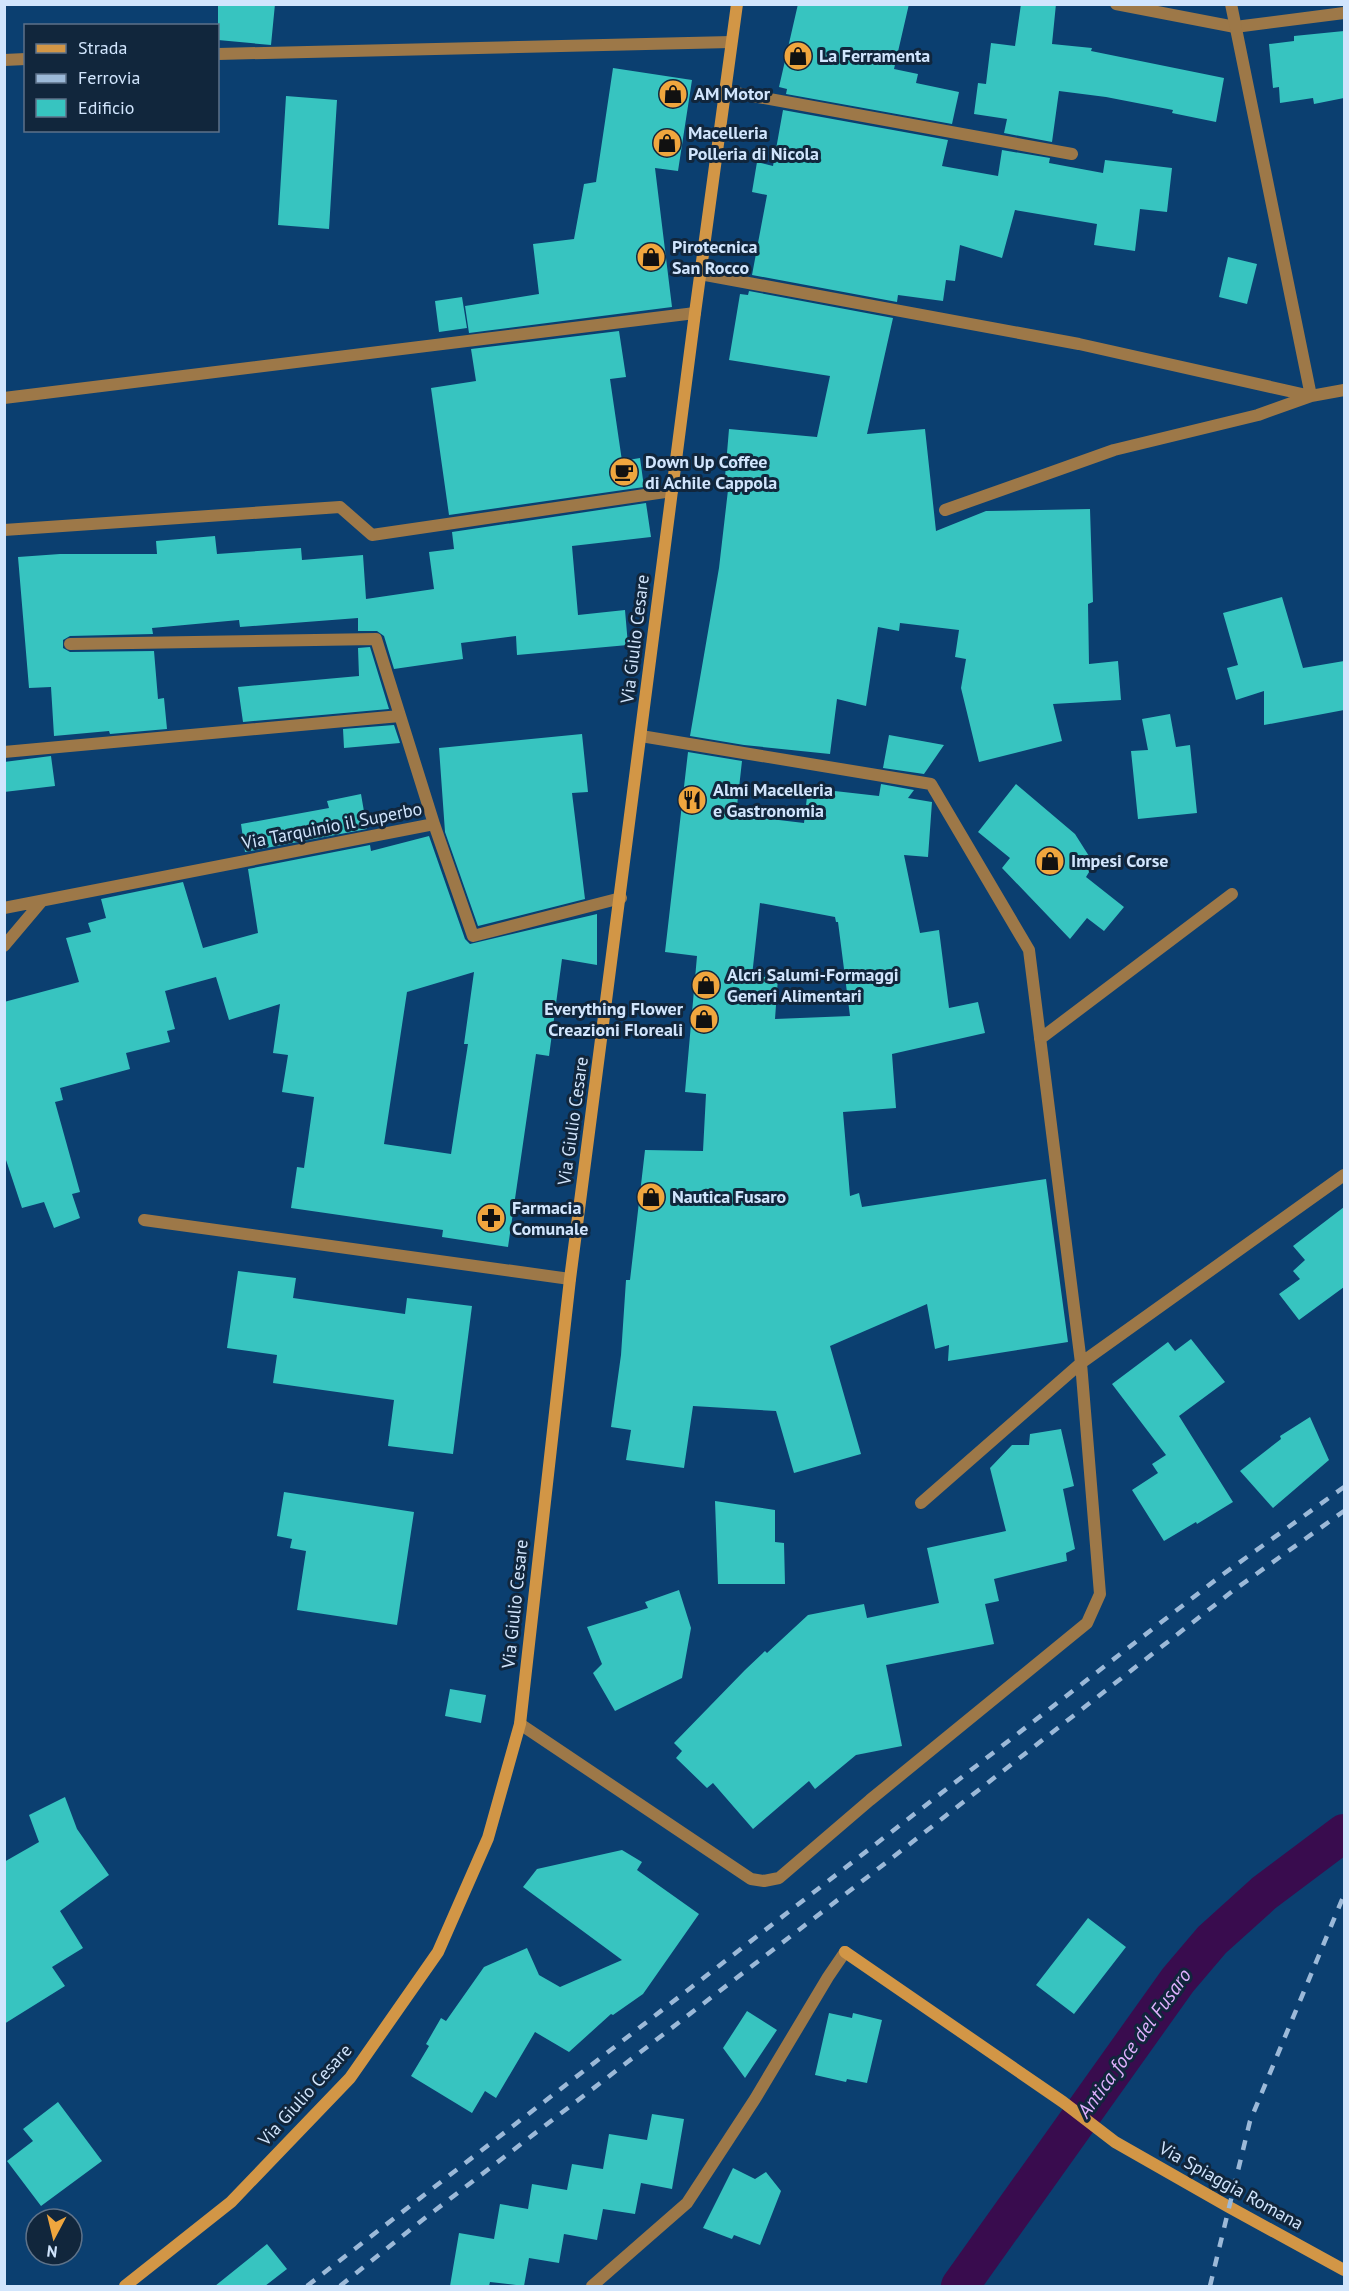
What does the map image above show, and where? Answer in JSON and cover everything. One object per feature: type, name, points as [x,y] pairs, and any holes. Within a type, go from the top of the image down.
[{"type":"street","name":"Via Giulio Cesare","points":[[125,2286],[231,2202],[350,2078],[438,1952],[488,1838],[520,1724],[570,1279],[737,4]]},
{"type":"street","points":[[1116,4],[1235,27],[1344,13]]},
{"type":"street","points":[[1231,4],[1311,396]]},
{"type":"street","points":[[219,54],[731,42]]},
{"type":"street","points":[[4,60],[24,59]]},
{"type":"street","points":[[725,91],[1072,154]]},
{"type":"street","points":[[700,274],[1079,344],[1311,396]]},
{"type":"street","points":[[4,398],[695,314]]},
{"type":"street","points":[[945,510],[1114,450],[1258,415],[1311,396],[1344,390]]},
{"type":"street","points":[[4,530],[340,507],[372,535],[672,490]]},
{"type":"street","points":[[70,644],[376,639],[434,824]]},
{"type":"street","points":[[4,752],[400,716]]},
{"type":"street","points":[[520,1724],[751,1879],[764,1881],[779,1878],[870,1800],[1087,1623],[1100,1594],[1081,1363],[1029,950],[931,784],[641,736]]},
{"type":"street","name":"Via Tarquinio il Superbo","points":[[4,908],[434,824],[473,936],[621,898]]},
{"type":"street","points":[[1040,1039],[1232,894]]},
{"type":"street","points":[[4,946],[42,901]]},
{"type":"street","points":[[921,1503],[1081,1363],[1344,1175]]},
{"type":"street","points":[[144,1220],[570,1279]]},
{"type":"street","name":"Via Spiaggia Romana","points":[[592,2286],[687,2203],[755,2099],[845,1952],[1063,2102],[1101,2131],[1229,2207],[1344,2270]]},
{"type":"building","points":[[218,4],[275,4],[271,45],[219,40]]},
{"type":"building","points":[[798,4],[909,4],[894,69],[918,74],[916,83],[959,92],[952,124],[786,94],[787,89],[779,87]]},
{"type":"building","points":[[1021,4],[1056,4],[1052,44],[1092,48],[1091,51],[1224,78],[1216,122],[1172,113],[1173,110],[1106,97],[1059,91],[1052,142],[1004,133],[1007,119],[974,114],[978,83],[986,84],[991,43],[1015,46]]},
{"type":"building","points":[[1344,31],[1344,98],[1314,104],[1313,98],[1280,103],[1279,87],[1273,88],[1269,44],[1294,41],[1294,36]]},
{"type":"building","points":[[613,68],[692,80],[678,171],[655,168],[672,307],[469,333],[465,306],[539,294],[533,244],[574,239],[584,184],[596,182]]},
{"type":"building","points":[[286,96],[337,100],[329,229],[278,225]]},
{"type":"building","points":[[783,110],[948,140],[942,166],[998,176],[1002,150],[1050,158],[1049,163],[1103,173],[1105,160],[1172,168],[1167,212],[1140,209],[1135,251],[1094,245],[1097,224],[1015,210],[1002,258],[960,245],[955,281],[946,280],[943,301],[898,295],[897,302],[752,275],[767,195],[752,192],[757,162],[773,166]]},
{"type":"building","points":[[1228,257],[1257,264],[1247,304],[1219,297]]},
{"type":"building","points":[[749,291],[893,318],[867,434],[925,429],[936,531],[986,511],[1090,509],[1093,602],[1088,604],[1089,664],[1118,661],[1121,700],[1053,704],[1062,741],[979,762],[961,688],[966,659],[955,657],[959,630],[900,623],[899,631],[878,627],[866,706],[837,699],[830,754],[744,745],[690,736],[719,568],[728,490],[724,489],[729,429],[817,437],[830,376],[729,360],[740,294],[748,295]]},
{"type":"building","points":[[462,297],[467,328],[439,332],[435,301]]},
{"type":"building","points":[[619,331],[626,377],[610,379],[622,461],[640,458],[644,487],[449,515],[431,388],[476,381],[471,349]]},
{"type":"building","points":[[646,503],[651,537],[572,546],[578,615],[625,610],[628,645],[517,655],[516,636],[461,643],[463,659],[394,669],[384,636],[377,631],[358,631],[358,618],[240,627],[239,620],[152,628],[153,634],[70,636],[63,640],[63,648],[70,652],[154,651],[158,699],[164,698],[167,729],[54,736],[51,687],[29,688],[18,557],[60,554],[157,554],[156,541],[215,536],[217,554],[301,548],[302,560],[363,555],[366,599],[434,589],[429,552],[454,549],[452,532]]},
{"type":"building","points":[[1282,597],[1303,668],[1344,661],[1344,710],[1264,725],[1264,691],[1236,700],[1227,668],[1238,665],[1223,613]]},
{"type":"building","points":[[370,647],[389,709],[243,722],[238,687],[359,676],[358,648]]},
{"type":"building","points":[[1170,714],[1176,747],[1190,745],[1197,813],[1138,819],[1131,751],[1148,750],[1142,719]]},
{"type":"building","points":[[394,725],[400,743],[344,748],[343,729]]},
{"type":"building","points":[[582,734],[588,792],[572,793],[585,899],[478,926],[445,832],[439,748]]},
{"type":"building","points":[[889,735],[944,745],[924,774],[883,768]]},
{"type":"building","points":[[688,752],[742,761],[736,815],[804,823],[808,788],[879,796],[881,784],[914,790],[908,798],[932,802],[928,857],[904,855],[920,933],[939,930],[949,1008],[978,1002],[985,1033],[892,1054],[896,1108],[843,1112],[850,1196],[859,1193],[862,1207],[1046,1179],[1068,1342],[948,1361],[949,1345],[935,1349],[927,1304],[830,1346],[861,1454],[794,1473],[776,1411],[693,1406],[684,1468],[626,1460],[631,1430],[611,1427],[621,1355],[626,1280],[630,1280],[645,1150],[703,1151],[706,1094],[685,1092],[697,956],[665,952]],"holes":[[[760,903],[835,917],[838,922],[850,1016],[775,1019],[778,978],[752,976]]]},
{"type":"building","points":[[51,756],[55,786],[4,792],[4,762]]},
{"type":"building","name":"Impesi Corse","points":[[1016,784],[1075,834],[1094,864],[1086,877],[1124,907],[1104,931],[1087,918],[1070,939],[1002,868],[1010,858],[978,832]]},
{"type":"building","points":[[361,794],[367,829],[245,852],[241,824],[329,808],[327,801]]},
{"type":"building","points":[[429,836],[465,939],[470,944],[597,914],[597,965],[562,959],[549,1056],[536,1054],[508,1247],[442,1237],[443,1230],[291,1208],[297,1167],[304,1168],[314,1097],[282,1092],[288,1055],[273,1053],[280,1004],[229,1020],[216,977],[165,991],[175,1029],[167,1031],[170,1042],[126,1053],[130,1069],[60,1088],[63,1100],[55,1102],[80,1192],[72,1194],[80,1218],[54,1228],[44,1202],[22,1208],[4,1154],[4,1002],[79,982],[66,938],[91,932],[88,923],[106,918],[101,899],[183,882],[203,948],[258,933],[248,869],[370,845],[371,851]],"holes":[[[474,972],[464,1044],[468,1044],[451,1154],[384,1144],[407,992]]]},
{"type":"building","points":[[1344,1207],[1344,1287],[1299,1320],[1279,1294],[1300,1279],[1293,1271],[1305,1260],[1293,1246]]},
{"type":"building","points":[[238,1271],[296,1278],[293,1298],[405,1314],[407,1298],[472,1306],[453,1454],[388,1446],[394,1400],[273,1383],[277,1355],[227,1348]]},
{"type":"building","points":[[1191,1339],[1225,1382],[1179,1416],[1233,1502],[1164,1541],[1132,1490],[1158,1473],[1152,1464],[1166,1455],[1112,1384],[1168,1342],[1175,1351]]},
{"type":"building","points":[[1310,1417],[1329,1460],[1273,1508],[1240,1471],[1281,1439],[1280,1436]]},
{"type":"building","points":[[1061,1429],[1074,1486],[1063,1489],[1075,1549],[1066,1553],[1067,1561],[994,1579],[999,1601],[985,1604],[994,1644],[886,1665],[902,1746],[856,1755],[815,1789],[809,1781],[753,1829],[713,1783],[707,1788],[676,1758],[682,1751],[674,1743],[745,1670],[808,1615],[864,1604],[867,1618],[939,1603],[927,1548],[1006,1531],[990,1468],[1012,1445],[1029,1445],[1030,1434]]},
{"type":"building","points":[[284,1492],[414,1512],[397,1625],[297,1610],[306,1551],[290,1548],[292,1539],[277,1536]]},
{"type":"building","points":[[715,1501],[775,1510],[775,1542],[784,1543],[785,1584],[718,1584]]},
{"type":"building","points":[[679,1590],[691,1628],[682,1678],[615,1711],[593,1673],[602,1664],[587,1627],[648,1608],[645,1602]]},
{"type":"building","points":[[450,1689],[486,1695],[481,1723],[445,1716]]},
{"type":"building","points":[[65,1797],[77,1829],[109,1875],[60,1911],[83,1948],[52,1967],[65,1986],[4,2024],[4,1862],[39,1842],[29,1815]]},
{"type":"building","points":[[622,1850],[642,1862],[637,1870],[699,1914],[643,1994],[613,2015],[611,2014],[569,2052],[535,2032],[496,2098],[485,2091],[472,2113],[411,2076],[429,2046],[426,2044],[441,2018],[446,2021],[484,1967],[527,1948],[539,1975],[560,1987],[622,1960],[523,1887],[537,1869]]},
{"type":"building","points":[[1088,1918],[1126,1947],[1074,2014],[1036,1985]]},
{"type":"building","points":[[747,2011],[777,2030],[745,2078],[723,2048]]},
{"type":"building","points":[[829,2013],[852,2018],[853,2013],[882,2020],[867,2083],[847,2079],[846,2082],[815,2075]]},
{"type":"building","points":[[58,2102],[102,2161],[41,2206],[7,2161],[33,2141],[23,2129]]},
{"type":"building","points":[[652,2114],[684,2119],[672,2189],[641,2183],[635,2214],[603,2209],[597,2240],[564,2234],[559,2263],[529,2258],[524,2286],[490,2282],[489,2286],[450,2286],[459,2233],[494,2239],[500,2204],[528,2209],[532,2184],[567,2190],[572,2164],[603,2169],[609,2134],[647,2140]]},
{"type":"building","points":[[733,2168],[755,2179],[766,2172],[781,2191],[760,2245],[734,2235],[732,2239],[703,2228]]},
{"type":"building","points":[[267,2244],[287,2269],[265,2286],[215,2286]]},
{"type":"waterway","name":"Antica foce del Fusaro","points":[[960,2286],[1178,1980],[1212,1940],[1264,1893],[1344,1833]]},
{"type":"railway","points":[[307,2286],[1222,1575],[1344,1487]]},
{"type":"railway","points":[[340,2286],[1234,1590],[1344,1511]]},
{"type":"railway","points":[[1210,2286],[1250,2121],[1344,1895]]},
{"type":"place","name":"La Ferramenta","points":[[798,56]]},
{"type":"place","name":"AM Motor","points":[[673,94]]},
{"type":"place","name":"Macelleria Polleria di Nicola","points":[[667,143]]},
{"type":"place","name":"Pirotecnica San Rocco","points":[[651,257]]},
{"type":"place","name":"Down Up Coffee di Achile Cappola","points":[[624,472]]},
{"type":"place","name":"Almi Macelleria e Gastronomia","points":[[692,800]]},
{"type":"place","name":"Impesi Corse","points":[[1050,861]]},
{"type":"place","name":"Alcri Salumi-Formaggi Generi Alimentari","points":[[706,985]]},
{"type":"place","name":"Everything Flower Creazioni Floreali","points":[[704,1019]]},
{"type":"place","name":"Nautica Fusaro","points":[[651,1197]]},
{"type":"place","name":"Farmacia Comunale","points":[[491,1218]]}]
